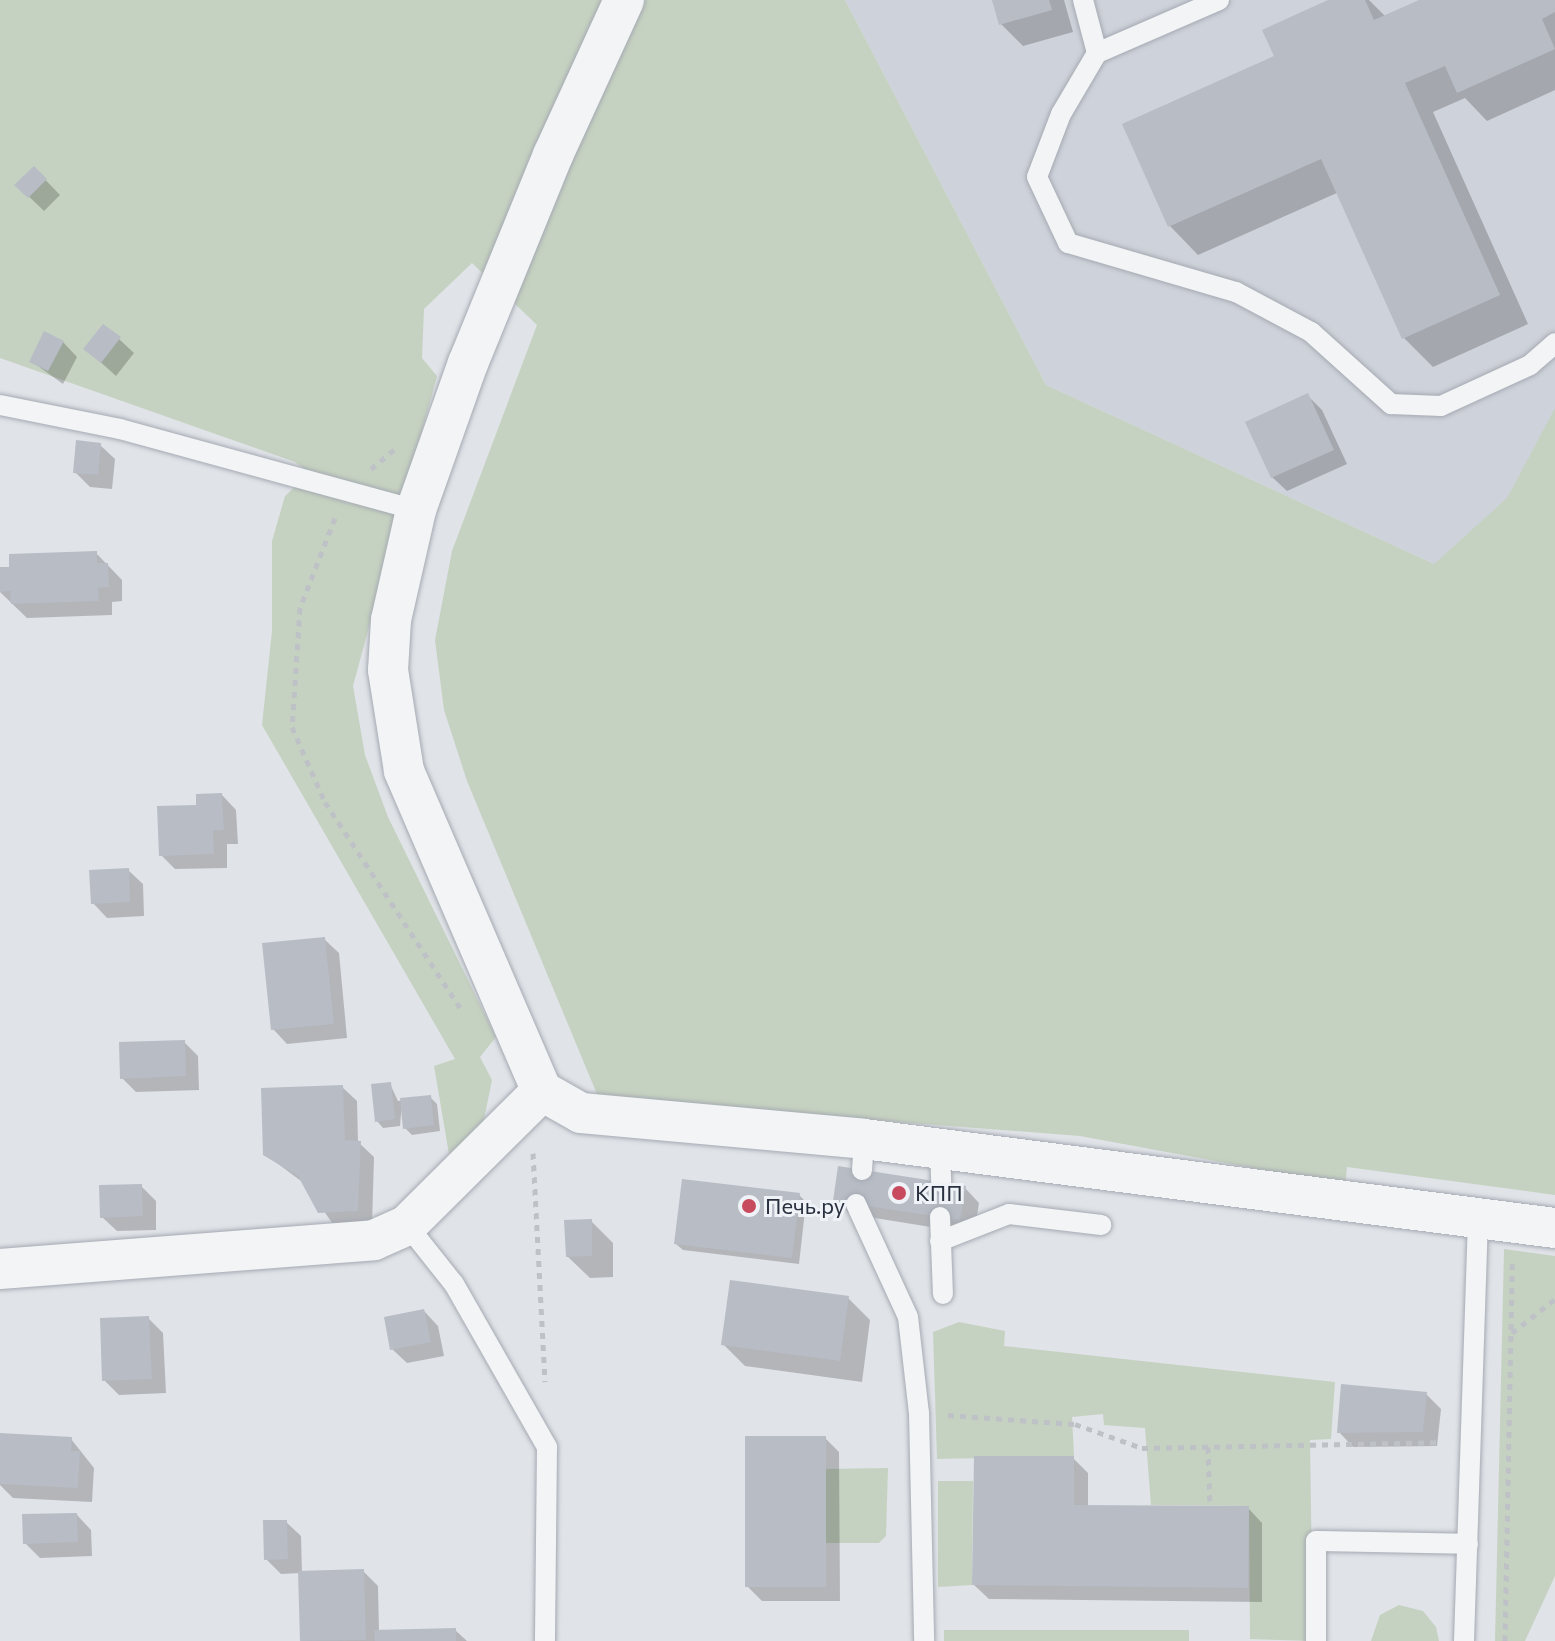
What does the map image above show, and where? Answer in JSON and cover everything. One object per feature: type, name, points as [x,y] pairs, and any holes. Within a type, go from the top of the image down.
[{"type":"street","points":[[624,0],[553,155],[468,363],[416,510],[391,620],[388,670],[404,771],[542,1091],[581,1113],[940,1165],[1496,1217],[1555,1228]]},
{"type":"street","points":[[0,1269],[336,1247],[374,1240],[407,1225],[542,1091]]},
{"type":"lane","points":[[1083,0],[1097,53]]},
{"type":"lane","points":[[1219,0],[1097,53],[1061,114],[1037,177],[1068,243],[1236,292],[1311,332],[1391,404],[1441,406],[1530,365],[1555,343]]},
{"type":"lane","points":[[0,405],[120,429],[416,510]]},
{"type":"lane","points":[[856,1204],[908,1317],[919,1413],[924,1641]]},
{"type":"lane","points":[[940,1241],[1009,1214],[1101,1225]]},
{"type":"lane","points":[[940,1217],[943,1294]]},
{"type":"lane","points":[[1464,1641],[1472,1441],[1496,1217]]},
{"type":"lane","points":[[407,1225],[454,1284],[547,1447],[545,1641]]},
{"type":"lane","points":[[1316,1641],[1316,1541],[1468,1544]]},
{"type":"path","points":[[532,1148],[545,1386]]},
{"type":"path","points":[[1496,1217],[1511,1333],[1505,1641]]},
{"type":"path","points":[[1511,1333],[1555,1299]]},
{"type":"path","points":[[919,1413],[1075,1424],[1142,1448],[1472,1441]]},
{"type":"path","points":[[1208,1447],[1210,1506]]},
{"type":"shaded area","points":[[845,0],[1555,0],[1555,612],[1434,564],[1046,385]]},
{"type":"green space","points":[[0,0],[845,0],[1046,385],[1434,564],[1507,498],[1555,408],[1555,1195],[1347,1167],[1345,1185],[1080,1136],[599,1099],[467,781],[444,710],[435,640],[452,551],[537,325],[472,263],[424,309],[422,358],[437,376],[353,686],[365,755],[388,817],[496,1037],[480,1057],[492,1080],[483,1124],[449,1154],[434,1066],[455,1059],[262,725],[272,631],[272,541],[285,496],[310,473],[295,462],[0,358]]},
{"type":"green space","points":[[1504,1249],[1555,1256],[1555,1576],[1525,1641],[1495,1641]]},
{"type":"green space","points":[[959,1322],[1005,1331],[1004,1346],[1335,1382],[1331,1439],[1310,1440],[1313,1641],[1250,1639],[1249,1506],[1151,1505],[1145,1428],[1104,1425],[1103,1414],[1072,1417],[1074,1456],[937,1459],[933,1332]]},
{"type":"green space","points":[[888,1468],[886,1536],[879,1543],[826,1543],[826,1469]]},
{"type":"green space","points":[[938,1481],[973,1481],[972,1585],[938,1587]]},
{"type":"green space","points":[[1399,1605],[1423,1611],[1436,1627],[1439,1641],[1371,1641],[1380,1615]]},
{"type":"green space","points":[[944,1630],[1189,1630],[1189,1641],[944,1641]]},
{"type":"building","points":[[992,0],[1049,0],[1052,10],[999,25]]},
{"type":"building","points":[[1328,0],[1365,0],[1374,20],[1419,0],[1555,0],[1555,12],[1542,19],[1555,49],[1457,93],[1445,66],[1405,83],[1500,295],[1402,339],[1321,159],[1168,227],[1122,124],[1274,56],[1262,30]]},
{"type":"building","points":[[34,166],[47,179],[28,198],[14,185]]},
{"type":"building","points":[[103,324],[121,337],[101,363],[83,349]]},
{"type":"building","points":[[44,331],[64,341],[48,371],[29,362]]},
{"type":"building","points":[[1308,393],[1334,450],[1271,478],[1245,422]]},
{"type":"building","points":[[76,440],[101,443],[98,475],[73,473]]},
{"type":"building","points":[[97,551],[97,563],[108,563],[109,587],[98,588],[99,601],[11,604],[10,591],[0,592],[0,567],[9,567],[9,554]]},
{"type":"building","points":[[222,793],[224,830],[213,830],[214,854],[159,856],[157,806],[196,805],[196,794]]},
{"type":"building","points":[[129,868],[130,902],[91,904],[89,870]]},
{"type":"building","points":[[325,937],[334,1024],[271,1030],[262,943]]},
{"type":"building","points":[[185,1040],[186,1076],[120,1079],[119,1042]]},
{"type":"building","points":[[391,1082],[395,1119],[375,1122],[371,1084]]},
{"type":"building","points":[[343,1085],[345,1140],[361,1141],[358,1211],[318,1213],[298,1176],[263,1155],[261,1088]]},
{"type":"building","points":[[431,1095],[434,1125],[403,1129],[400,1098]]},
{"type":"building","name":"КПП","points":[[838,1166],[966,1186],[960,1220],[833,1201]]},
{"type":"building","points":[[682,1179],[800,1193],[792,1258],[674,1244]]},
{"type":"building","points":[[142,1184],[143,1216],[100,1218],[99,1185]]},
{"type":"building","points":[[592,1219],[592,1256],[566,1257],[564,1220]]},
{"type":"building","points":[[730,1280],[849,1296],[840,1361],[721,1345]]},
{"type":"building","points":[[424,1309],[431,1342],[390,1350],[384,1317]]},
{"type":"building","points":[[149,1316],[152,1379],[102,1381],[100,1318]]},
{"type":"building","points":[[1341,1384],[1427,1392],[1423,1432],[1337,1433]]},
{"type":"building","points":[[0,1433],[72,1437],[71,1451],[80,1451],[78,1488],[0,1484]]},
{"type":"building","points":[[745,1436],[826,1436],[826,1587],[745,1587]]},
{"type":"building","points":[[974,1456],[1074,1456],[1074,1505],[1249,1506],[1248,1588],[972,1585]]},
{"type":"building","points":[[77,1513],[78,1542],[23,1544],[22,1514]]},
{"type":"building","points":[[263,1520],[287,1520],[288,1559],[264,1560]]},
{"type":"building","points":[[364,1569],[366,1640],[300,1641],[298,1571]]},
{"type":"building","points":[[456,1628],[456,1641],[375,1641],[374,1630]]},
{"type":"place","name":"КПП","points":[[899,1193]]},
{"type":"place","name":"Печь.ру","points":[[749,1206]]}]
